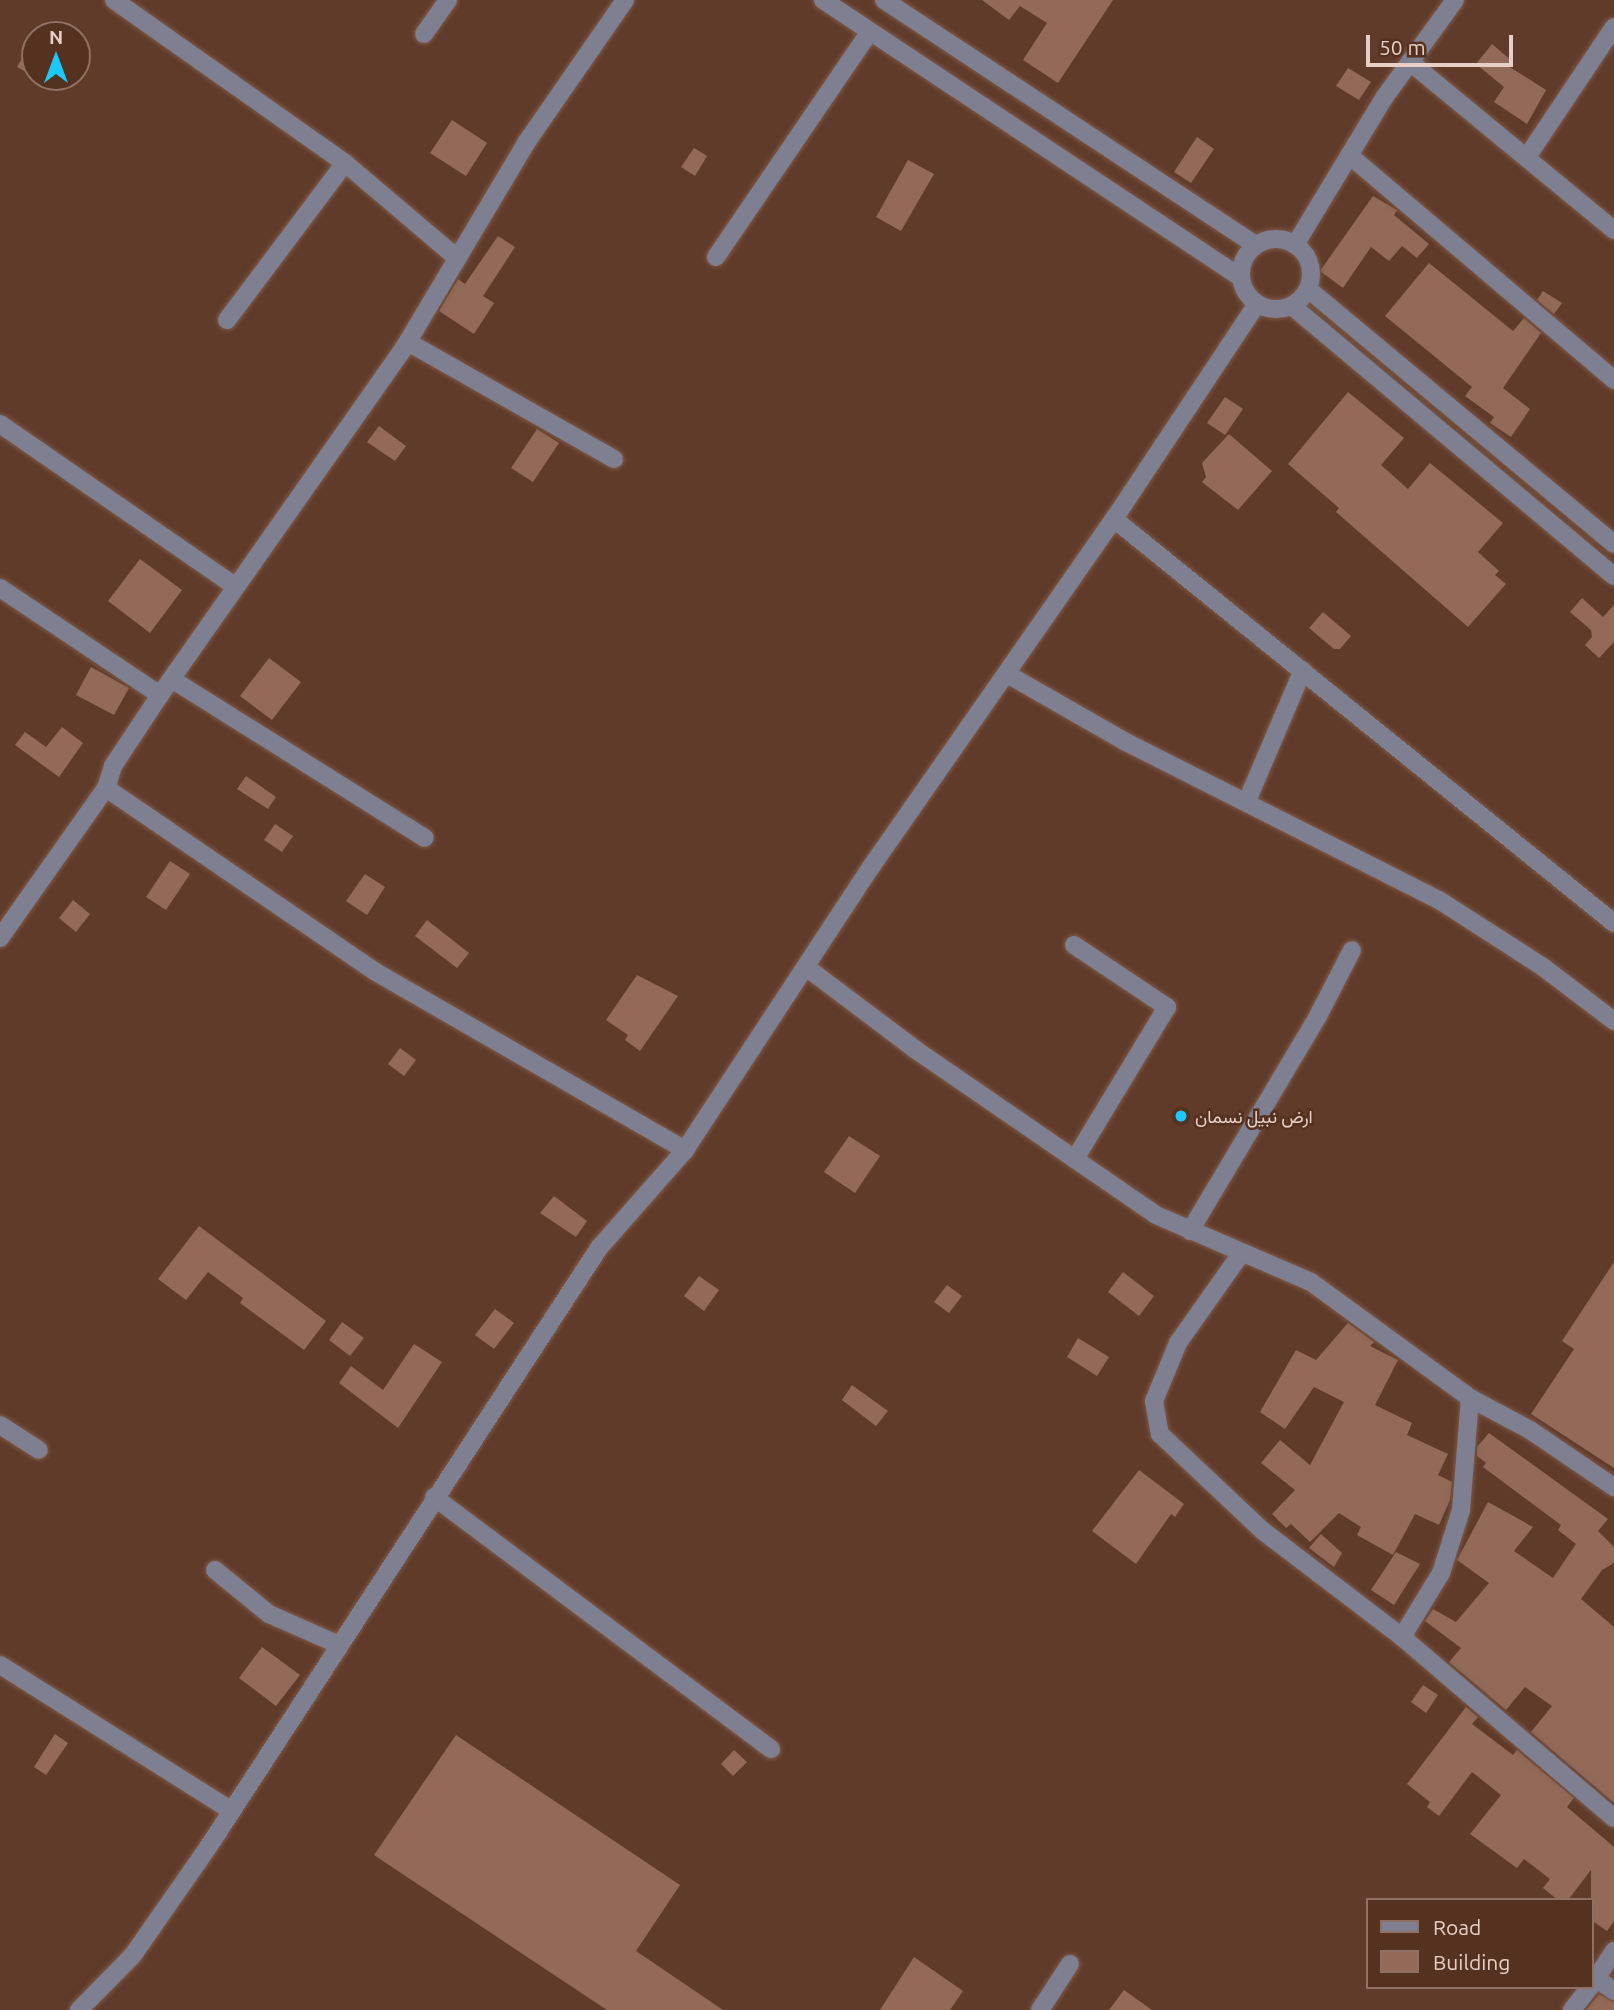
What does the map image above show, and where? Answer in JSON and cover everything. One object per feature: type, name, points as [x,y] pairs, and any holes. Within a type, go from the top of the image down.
[{"type":"street","points":[[114,0],[345,163],[456,257]]},
{"type":"street","points":[[424,34],[448,0]]},
{"type":"street","points":[[0,938],[106,788],[113,766],[160,695],[173,680],[235,586],[295,508],[408,342],[526,143],[625,0]]},
{"type":"street","points":[[823,0],[1240,277],[1257,304],[1268,309],[1292,306],[1308,289],[1311,269],[1295,245],[1275,239],[1256,245],[1244,259],[1240,277]]},
{"type":"street","points":[[884,0],[1256,245]]},
{"type":"street","points":[[1295,245],[1349,155],[1410,62],[1455,0]]},
{"type":"street","points":[[1527,157],[1614,27]]},
{"type":"street","points":[[716,257],[870,31]]},
{"type":"street","points":[[1410,62],[1614,230]]},
{"type":"street","points":[[1349,155],[1614,380]]},
{"type":"street","points":[[227,320],[345,163]]},
{"type":"street","points":[[1308,289],[1614,544]]},
{"type":"street","points":[[79,2010],[133,1955],[599,1248],[685,1150],[806,967],[1114,519],[1257,304]]},
{"type":"street","points":[[1292,306],[1614,576]]},
{"type":"street","points":[[408,342],[614,459]]},
{"type":"street","points":[[0,424],[235,586]]},
{"type":"street","points":[[1114,519],[1614,923]]},
{"type":"street","points":[[0,588],[160,695]]},
{"type":"street","points":[[1247,801],[1303,670]]},
{"type":"street","points":[[1007,674],[1124,741],[1247,801],[1439,901],[1543,967],[1614,1021]]},
{"type":"street","points":[[173,680],[425,838]]},
{"type":"street","points":[[106,788],[374,971],[685,1150]]},
{"type":"street","points":[[1074,945],[1167,1007],[1075,1159]]},
{"type":"street","points":[[1190,1231],[1318,1017],[1352,950]]},
{"type":"street","points":[[806,967],[1156,1214],[1240,1255],[1311,1282],[1470,1398],[1530,1430],[1614,1487]]},
{"type":"street","points":[[1240,1255],[1178,1343],[1154,1401],[1160,1434],[1263,1531],[1402,1637],[1614,1818]]},
{"type":"street","points":[[1402,1637],[1441,1573],[1461,1510],[1470,1398]]},
{"type":"street","points":[[0,1425],[39,1451]]},
{"type":"street","points":[[434,1497],[771,1749]]},
{"type":"street","points":[[215,1570],[269,1614],[337,1644]]},
{"type":"street","points":[[0,1665],[230,1810]]},
{"type":"street","points":[[1614,1951],[1593,1984],[1614,1991]]},
{"type":"street","points":[[1040,2010],[1070,1964]]},
{"type":"street","points":[[1572,2010],[1589,1989]]},
{"type":"building","points":[[982,0],[1113,0],[1058,83],[1023,60],[1047,23],[1020,6],[1009,20]]},
{"type":"building","points":[[1492,44],[1512,61],[1508,66],[1546,90],[1527,124],[1494,102],[1504,87],[1476,64]]},
{"type":"building","points":[[1348,68],[1371,82],[1359,100],[1336,86]]},
{"type":"building","points":[[452,120],[487,143],[466,176],[430,153]]},
{"type":"building","points":[[1197,137],[1214,149],[1191,183],[1174,172]]},
{"type":"building","points":[[694,148],[707,156],[695,176],[681,167]]},
{"type":"building","points":[[908,160],[934,174],[901,231],[876,217]]},
{"type":"building","points":[[1373,196],[1397,210],[1394,215],[1429,244],[1417,258],[1402,246],[1389,261],[1371,247],[1343,288],[1320,271]]},
{"type":"building","points":[[498,236],[515,247],[483,296],[494,303],[474,334],[439,311],[458,279],[465,284]]},
{"type":"building","points":[[1429,263],[1513,331],[1524,318],[1541,333],[1503,388],[1530,409],[1511,437],[1490,423],[1494,417],[1465,396],[1472,387],[1385,316]]},
{"type":"building","points":[[1543,291],[1562,303],[1554,314],[1537,300]]},
{"type":"building","points":[[1348,392],[1404,438],[1381,465],[1408,489],[1430,463],[1503,523],[1478,552],[1499,571],[1495,575],[1506,584],[1468,627],[1336,512],[1339,508],[1288,464]]},
{"type":"building","points":[[1225,397],[1243,409],[1225,435],[1207,423]]},
{"type":"building","points":[[379,426],[406,446],[395,461],[367,442]]},
{"type":"building","points":[[537,429],[559,443],[533,482],[511,468]]},
{"type":"building","points":[[1229,434],[1272,471],[1238,510],[1202,482],[1206,477],[1202,463]]},
{"type":"building","points":[[140,559],[182,590],[150,633],[108,601]]},
{"type":"building","points":[[1582,598],[1603,617],[1614,605],[1614,642],[1599,658],[1585,645],[1592,637],[1591,630],[1570,612]]},
{"type":"building","points":[[1323,612],[1351,636],[1340,649],[1334,649],[1309,628]]},
{"type":"building","points":[[269,658],[301,682],[272,720],[240,696]]},
{"type":"building","points":[[91,667],[129,688],[114,715],[76,695]]},
{"type":"building","points":[[62,727],[83,743],[59,777],[15,745],[25,732],[46,747]]},
{"type":"building","points":[[246,776],[276,797],[268,809],[237,789]]},
{"type":"building","points":[[275,824],[293,836],[282,852],[264,840]]},
{"type":"building","points":[[170,861],[190,874],[166,910],[146,897]]},
{"type":"building","points":[[365,874],[385,887],[367,915],[346,901]]},
{"type":"building","points":[[73,900],[90,914],[76,932],[59,918]]},
{"type":"building","points":[[427,920],[469,953],[457,968],[415,936]]},
{"type":"building","points":[[637,975],[678,996],[640,1051],[625,1040],[628,1035],[606,1020]]},
{"type":"building","points":[[400,1048],[416,1060],[404,1076],[388,1064]]},
{"type":"building","points":[[849,1136],[880,1156],[855,1193],[824,1172]]},
{"type":"building","points":[[554,1196],[587,1221],[576,1237],[540,1213]]},
{"type":"building","points":[[199,1226],[326,1321],[304,1350],[240,1303],[243,1298],[208,1272],[186,1300],[158,1279]]},
{"type":"building","points":[[1614,1262],[1614,1468],[1531,1414],[1574,1349],[1562,1341]]},
{"type":"building","points":[[1123,1272],[1154,1296],[1139,1316],[1108,1292]]},
{"type":"building","points":[[699,1276],[719,1290],[704,1311],[684,1296]]},
{"type":"building","points":[[947,1285],[962,1296],[949,1313],[934,1302]]},
{"type":"building","points":[[495,1309],[514,1323],[494,1349],[475,1335]]},
{"type":"building","points":[[342,1322],[364,1338],[350,1356],[329,1340]]},
{"type":"building","points":[[1348,1323],[1374,1342],[1370,1346],[1398,1360],[1375,1405],[1412,1423],[1407,1435],[1448,1454],[1438,1475],[1452,1482],[1450,1500],[1439,1525],[1415,1514],[1393,1555],[1357,1535],[1361,1527],[1339,1513],[1310,1542],[1291,1524],[1286,1528],[1272,1514],[1295,1490],[1261,1463],[1280,1440],[1310,1465],[1344,1402],[1314,1387],[1285,1429],[1260,1412],[1296,1350],[1316,1360]]},
{"type":"building","points":[[1078,1338],[1109,1357],[1097,1376],[1067,1357]]},
{"type":"building","points":[[414,1344],[442,1362],[398,1428],[339,1383],[351,1366],[383,1390]]},
{"type":"building","points":[[852,1385],[888,1411],[876,1426],[842,1400]]},
{"type":"building","points":[[1489,1433],[1608,1519],[1598,1531],[1614,1547],[1614,1563],[1602,1570],[1581,1599],[1614,1627],[1614,1803],[1531,1732],[1552,1706],[1525,1687],[1506,1710],[1449,1662],[1461,1648],[1425,1621],[1433,1609],[1456,1622],[1489,1583],[1457,1560],[1488,1502],[1533,1527],[1514,1551],[1553,1578],[1576,1544],[1558,1530],[1561,1525],[1483,1467],[1486,1463],[1477,1456],[1477,1447]]},
{"type":"building","points":[[1139,1470],[1184,1504],[1175,1517],[1171,1514],[1136,1564],[1092,1531]]},
{"type":"building","points":[[1321,1534],[1342,1553],[1334,1567],[1309,1548]]},
{"type":"building","points":[[1396,1552],[1420,1564],[1394,1605],[1371,1590]]},
{"type":"building","points":[[262,1647],[300,1675],[276,1706],[239,1678]]},
{"type":"building","points":[[1423,1685],[1438,1695],[1426,1713],[1411,1702]]},
{"type":"building","points":[[1466,1707],[1478,1717],[1472,1724],[1513,1755],[1517,1750],[1574,1798],[1567,1807],[1614,1847],[1614,1921],[1607,1931],[1593,1921],[1591,1870],[1570,1898],[1556,1898],[1543,1888],[1550,1879],[1524,1859],[1517,1868],[1470,1834],[1501,1795],[1472,1772],[1439,1816],[1427,1807],[1430,1802],[1407,1784]]},
{"type":"building","points":[[55,1734],[68,1743],[46,1775],[34,1767]]},
{"type":"building","points":[[456,1735],[680,1885],[636,1951],[723,2010],[607,2010],[374,1855]]},
{"type":"building","points":[[734,1750],[747,1762],[733,1776],[721,1764]]},
{"type":"building","points":[[914,1957],[963,1991],[950,2010],[880,2010]]},
{"type":"building","points":[[1124,1990],[1152,2010],[1109,2010]]},
{"type":"building","points":[[1599,1994],[1614,2002],[1614,2010],[1586,2010]]},
{"type":"place","name":"ارض نبيل نسمان","points":[[1181,1116]]}]
